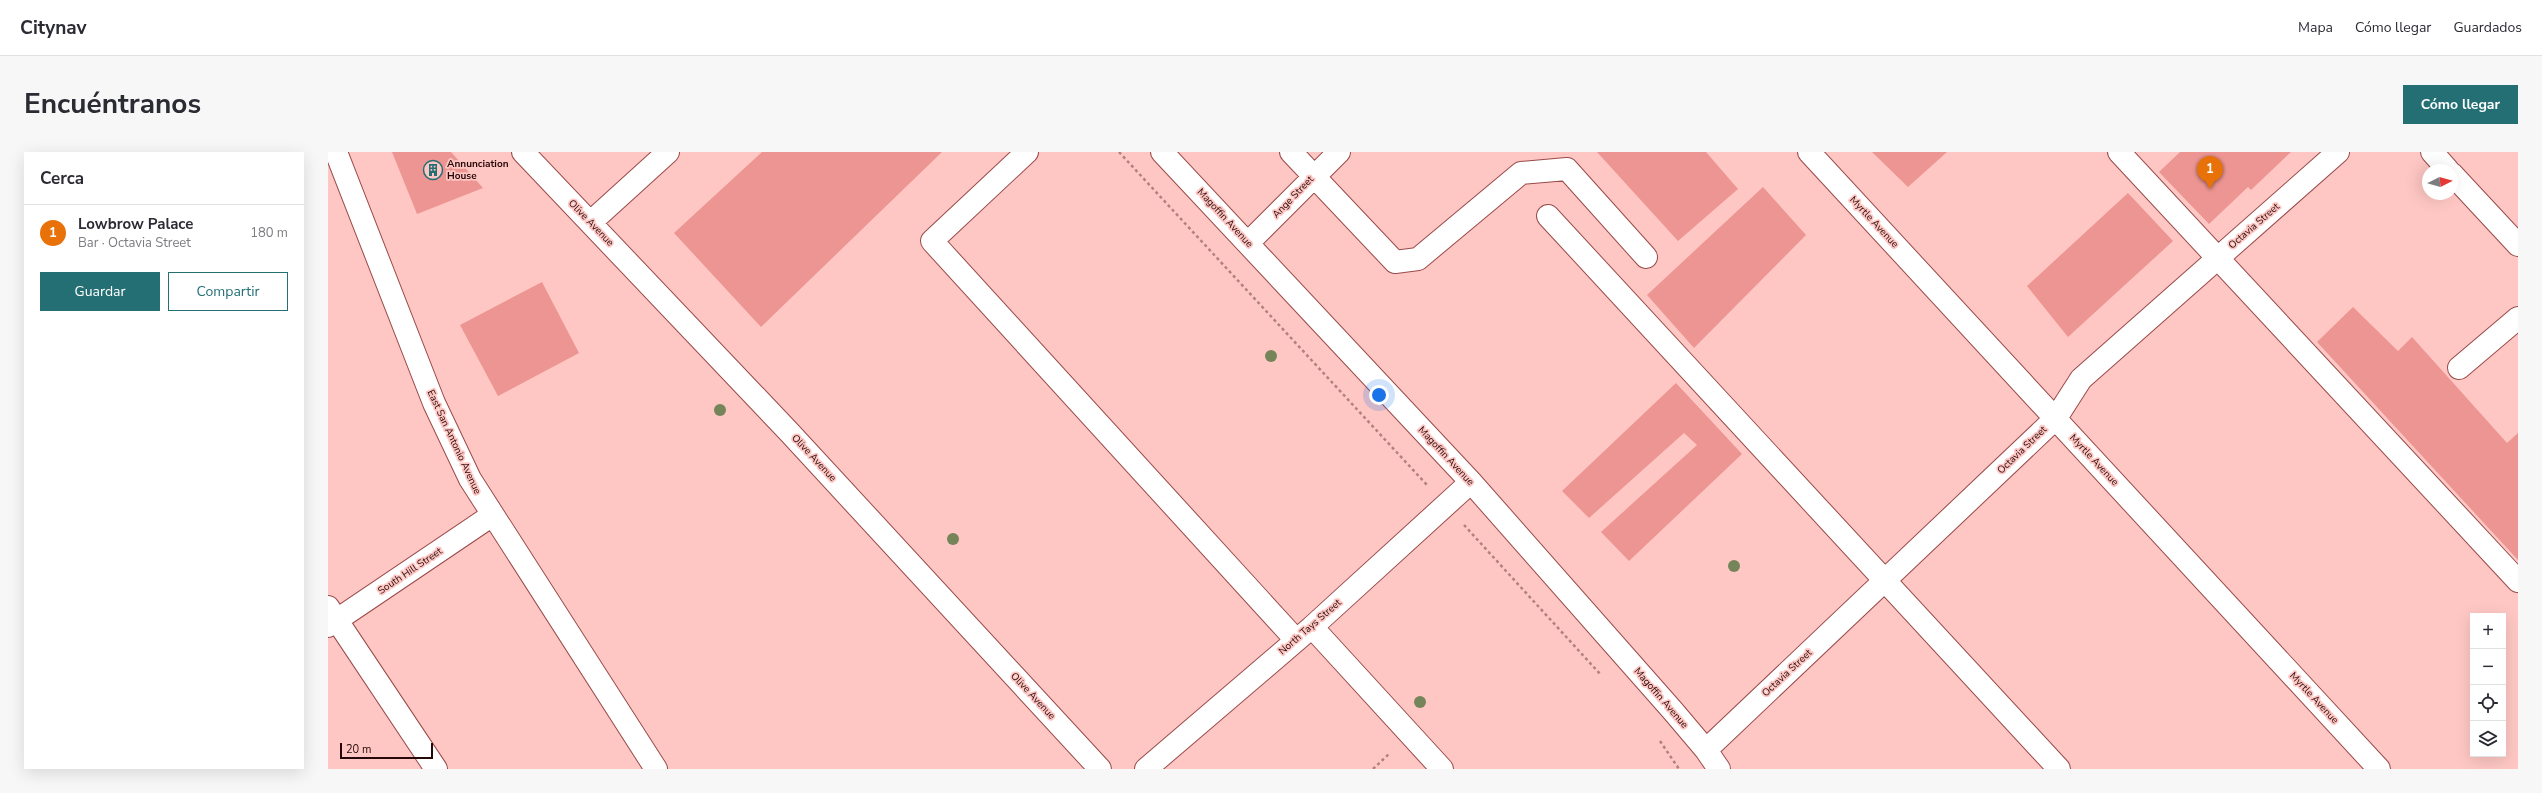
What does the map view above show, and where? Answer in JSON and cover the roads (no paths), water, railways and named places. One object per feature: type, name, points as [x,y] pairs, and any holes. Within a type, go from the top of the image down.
[{"type":"street","name":"East San Antonio Avenue","points":[[336,152],[434,403],[470,479],[491,516],[656,769]]},
{"type":"street","name":"Olive Avenue","points":[[522,152],[591,222],[790,433],[1100,769]]},
{"type":"street","points":[[591,222],[668,152]]},
{"type":"street","points":[[1027,152],[932,242],[1304,633],[1442,769]]},
{"type":"street","name":"Magoffin Avenue","points":[[1162,152],[1471,482],[1706,750],[1719,769]]},
{"type":"street","points":[[1291,152],[1395,262],[1418,259],[1522,173],[1567,169],[1646,257]]},
{"type":"street","name":"Ange Street","points":[[1248,243],[1313,176],[1339,152]]},
{"type":"street","name":"Myrtle Avenue","points":[[1809,152],[2379,769]]},
{"type":"street","points":[[2119,152],[2518,581]]},
{"type":"street","name":"Octavia Street","points":[[1706,750],[1887,580],[2056,418],[2081,379],[2338,152]]},
{"type":"street","points":[[2432,152],[2443,164]]},
{"type":"street","points":[[2458,180],[2518,245]]},
{"type":"street","points":[[1548,216],[1887,580],[2059,769]]},
{"type":"street","points":[[2459,368],[2518,318]]},
{"type":"street","name":"North Tays Street","points":[[1146,769],[1304,633],[1471,482]]},
{"type":"street","name":"South Hill Street","points":[[331,618],[491,516]]},
{"type":"street","points":[[331,618],[436,769]]},
{"type":"place","name":"Annunciation House","points":[[433,170]]},
{"type":"place","name":"Lowbrow Palace","points":[[2210,189]]}]
